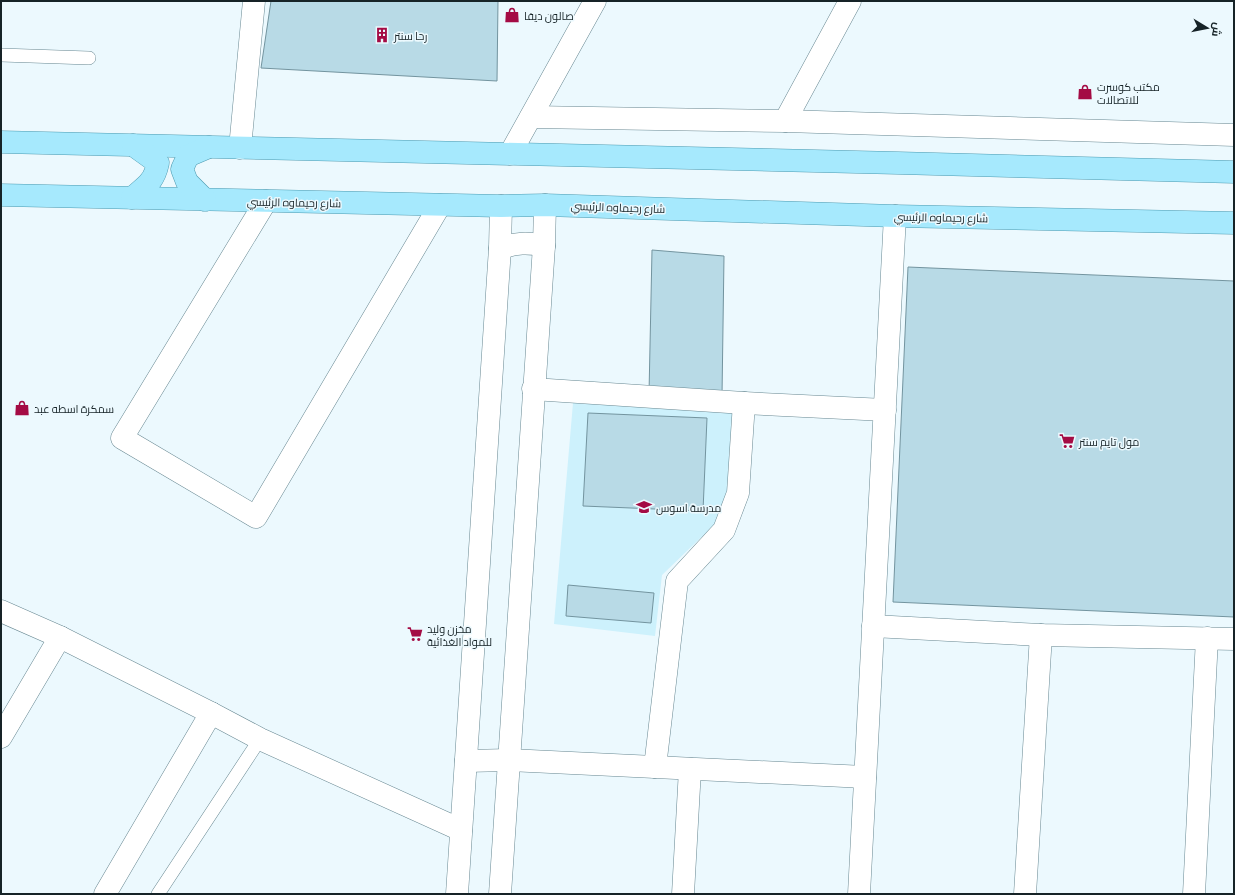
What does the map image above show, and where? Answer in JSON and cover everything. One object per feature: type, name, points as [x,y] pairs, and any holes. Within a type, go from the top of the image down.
[{"type":"main road","points":[[1,142],[1234,172]]},
{"type":"main road","points":[[132,198],[147,186],[156,175],[158,163],[133,145]]},
{"type":"main road","points":[[205,200],[187,182],[182,169],[188,156],[209,147]]},
{"type":"main road","name":"شارع رحيماوه الرئيسي","points":[[1,195],[440,205],[545,205],[896,216],[1234,223]]},
{"type":"street","points":[[240,148],[254,1]]},
{"type":"street","points":[[510,154],[531,117],[591,1]]},
{"type":"street","points":[[785,121],[850,1]]},
{"type":"street","points":[[531,117],[785,121],[1234,135]]},
{"type":"street","points":[[266,201],[122,438],[256,518],[440,205]]},
{"type":"street","points":[[500,894],[533,389],[544,246],[545,205]]},
{"type":"street","points":[[457,894],[502,206]]},
{"type":"street","points":[[859,894],[896,216]]},
{"type":"street","points":[[500,248],[522,242],[544,246]]},
{"type":"street","points":[[533,389],[744,403],[885,410]]},
{"type":"street","points":[[655,768],[677,582],[724,530],[738,493],[744,403]]},
{"type":"street","points":[[1,611],[60,637],[260,738],[461,830]]},
{"type":"street","points":[[873,626],[1041,635],[1234,639]]},
{"type":"street","points":[[1025,894],[1041,635]]},
{"type":"street","points":[[1,737],[60,637]]},
{"type":"street","points":[[1194,894],[1207,638]]},
{"type":"street","points":[[105,894],[211,713]]},
{"type":"street","points":[[466,761],[509,760],[865,777]]},
{"type":"street","points":[[683,894],[690,769]]},
{"type":"lane","points":[[1,55],[89,58]]},
{"type":"lane","points":[[158,894],[260,738]]},
{"type":"shaded area","name":"مدرسة اسوس","points":[[573,403],[737,411],[731,493],[717,522],[662,575],[655,636],[554,624]]},
{"type":"building","name":"رحا سنتر","points":[[271,1],[498,1],[497,81],[261,68]]},
{"type":"building","points":[[652,250],[724,256],[722,396],[649,394]]},
{"type":"building","name":"مول تايم سنتر","points":[[908,267],[1234,281],[1234,617],[893,602]]},
{"type":"building","points":[[588,413],[707,418],[703,511],[583,506]]},
{"type":"building","points":[[568,585],[654,593],[651,623],[566,616]]},
{"type":"place","name":"صالون ديفا","points":[[512,15]]},
{"type":"place","name":"رحا سنتر","points":[[382,35]]},
{"type":"place","name":"مكتب كوسرت للاتصالات","points":[[1085,92]]},
{"type":"place","name":"سمكرة اسطه عبد","points":[[22,408]]},
{"type":"place","name":"مول تايم سنتر","points":[[1067,441]]},
{"type":"place","name":"مدرسة اسوس","points":[[644,507]]},
{"type":"place","name":"مخزن وليد للمواد الغذائية","points":[[415,634]]}]
